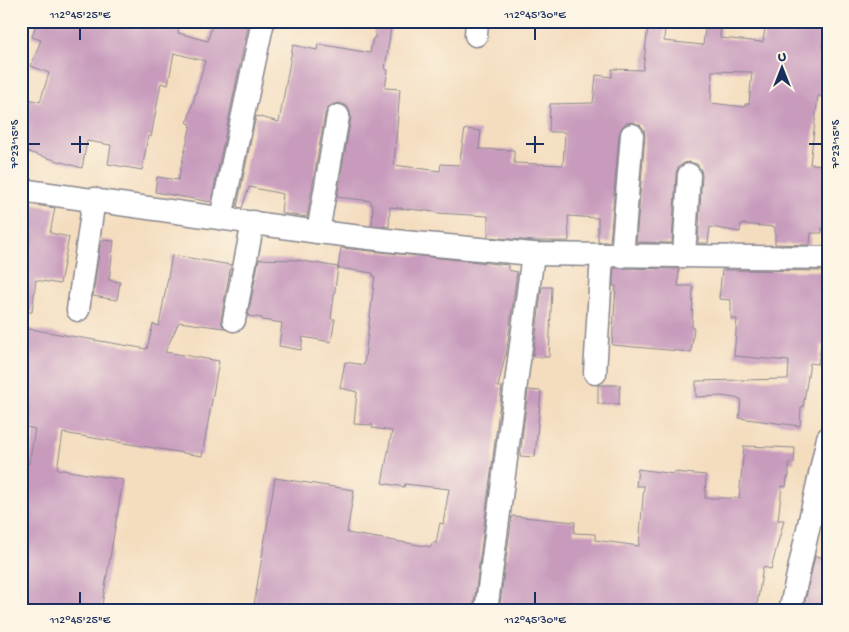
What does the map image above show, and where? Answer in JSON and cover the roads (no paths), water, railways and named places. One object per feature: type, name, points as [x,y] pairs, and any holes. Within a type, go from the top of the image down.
[{"type":"street","points":[[221,218],[263,21]]},
{"type":"street","points":[[318,232],[338,116]]},
{"type":"street","points":[[595,373],[632,135]]},
{"type":"street","points":[[684,256],[689,174]]},
{"type":"street","points":[[21,190],[318,232],[533,254],[828,258]]},
{"type":"street","points":[[78,310],[94,200]]},
{"type":"street","points":[[234,320],[253,222]]},
{"type":"street","points":[[486,611],[533,254]]},
{"type":"street","points":[[790,611],[818,532],[828,438]]}]
